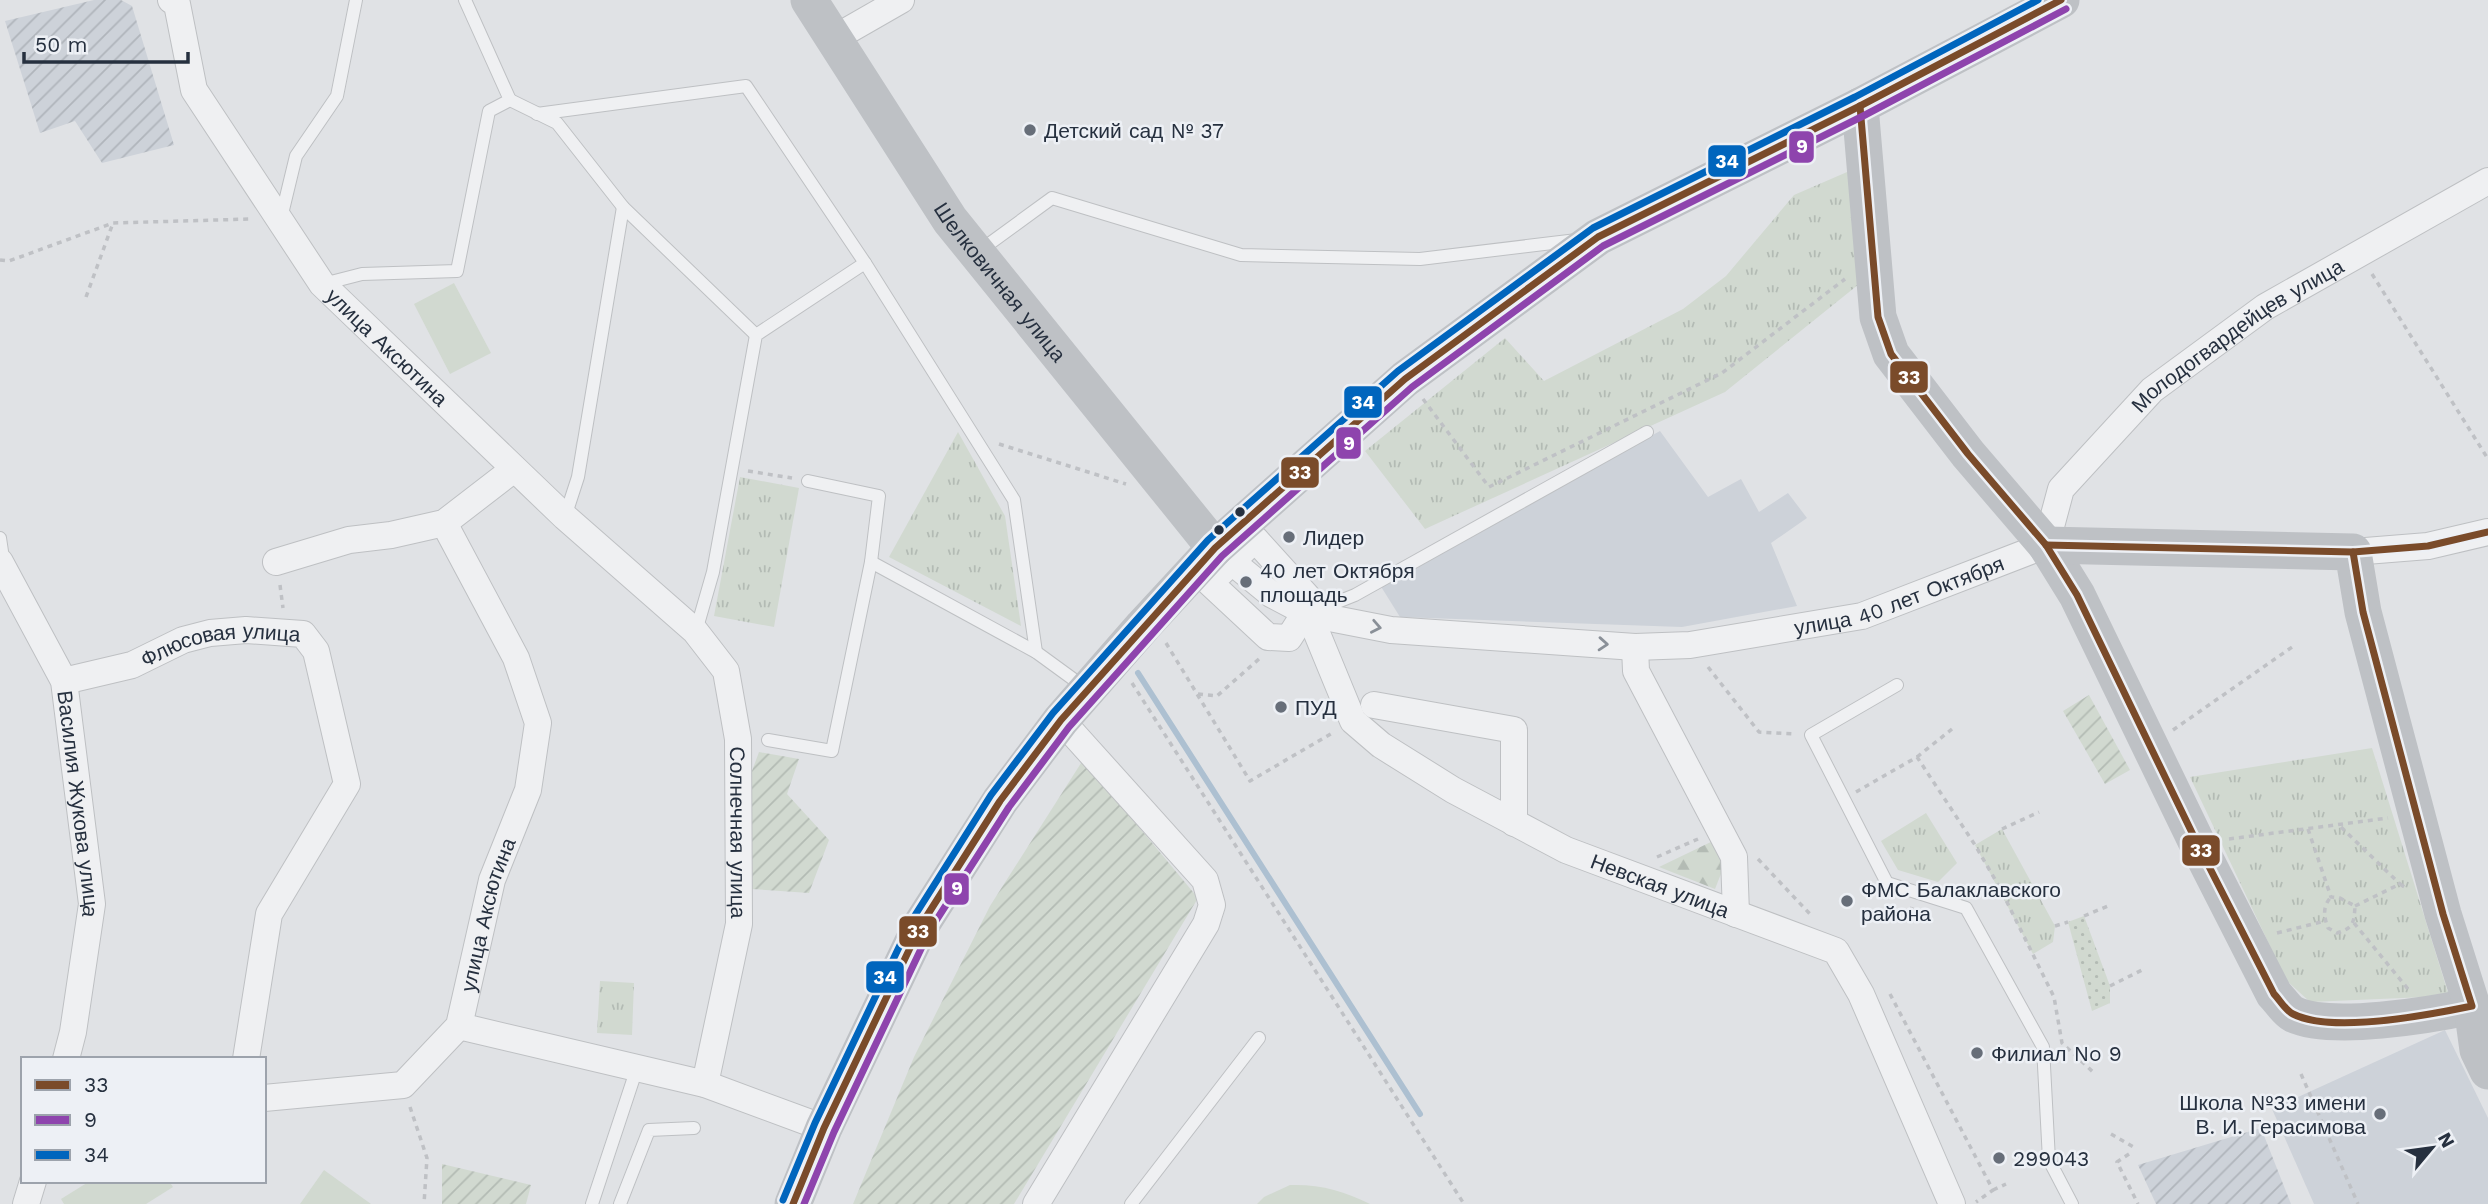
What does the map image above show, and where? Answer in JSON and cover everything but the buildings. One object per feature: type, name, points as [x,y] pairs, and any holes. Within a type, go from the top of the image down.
[{"type":"main road","name":"Шелковичная улица","points":[[809,0],[950,220],[1223,555]]},
{"type":"main road","points":[[793,1204],[824,1128],[921,925],[1000,801],[1061,720],[1115,658],[1405,379],[1598,237],[1860,106],[2062,0]]},
{"type":"main road","points":[[1860,106],[1878,317],[1891,354],[1968,454],[2046,545],[2077,595],[2197,843],[2274,994],[2291,1013],[2315,1020],[2331,1021],[2401,1019],[2472,1006]]},
{"type":"main road","name":"улица 40 лет Октября","points":[[2046,545],[2353,552]]},
{"type":"main road","points":[[2353,552],[2363,612],[2443,914],[2485,1056]]},
{"type":"street","name":"улица Аксютина","points":[[171,0],[177,4],[194,90],[281,218],[322,284],[565,517],[695,631]]},
{"type":"street","points":[[833,38],[901,0]]},
{"type":"street","name":"Молодогвардейцев улица","points":[[2046,545],[2061,489],[2152,390],[2265,307],[2488,181]]},
{"type":"street","points":[[276,562],[349,540],[391,535],[444,523],[514,468]]},
{"type":"street","name":"улица Аксютина","points":[[444,523],[516,658],[538,723],[528,790],[492,880],[459,1026]]},
{"type":"street","name":"улица 40 лет Октября","points":[[2353,552],[2428,546],[2488,532]]},
{"type":"street","name":"улица 40 лет Октября","points":[[1307,613],[1391,630],[1635,646],[1690,645],[1862,616],[2046,545]]},
{"type":"street","points":[[1223,555],[1271,594],[1307,613],[1289,638],[1268,637],[1210,583],[1223,555]]},
{"type":"street","name":"Василия Жукова улица","points":[[2,566],[64,681],[92,904],[74,1032],[67,1057]]},
{"type":"street","name":"Невская улица","points":[[1307,613],[1381,745],[1432,777],[1566,850],[1836,951],[1861,994],[1952,1204]]},
{"type":"street","name":"Флюсовая улица","points":[[64,681],[132,665],[183,640],[210,633],[246,630],[303,634],[316,651],[347,784],[269,914],[246,1057]]},
{"type":"street","name":"Солнечная улица","points":[[695,631],[726,671],[738,739],[739,924],[705,1084]]},
{"type":"street","points":[[1635,646],[1636,671],[1734,857],[1736,914]]},
{"type":"street","points":[[1364,713],[1514,730],[1514,823]]},
{"type":"street","points":[[1036,1204],[1206,924],[1212,905],[1205,880],[1061,720]]},
{"type":"street","points":[[266,1098],[403,1086],[459,1026],[705,1084],[824,1128]]},
{"type":"street","points":[[26,1204],[32,1183]]},
{"type":"lane","points":[[281,218],[296,156],[337,96],[356,0]]},
{"type":"lane","points":[[466,0],[510,100],[557,123],[623,206],[756,335]]},
{"type":"lane","points":[[537,114],[747,86],[865,263],[1014,500],[1036,652]]},
{"type":"lane","points":[[322,284],[362,274],[457,271],[489,111],[510,100]]},
{"type":"lane","points":[[976,253],[1052,198],[1241,255],[1420,259],[1598,237]]},
{"type":"lane","points":[[565,517],[578,477],[623,206]]},
{"type":"lane","points":[[695,631],[713,572],[756,335],[865,263]]},
{"type":"lane","points":[[1307,613],[1355,595],[1647,432]]},
{"type":"lane","points":[[768,740],[832,751],[871,562],[879,496],[808,481]]},
{"type":"lane","points":[[0,538],[2,566]]},
{"type":"lane","points":[[871,562],[1036,652],[1087,690]]},
{"type":"lane","points":[[1897,685],[1811,734],[1887,883],[1966,908],[2043,1047],[2049,1160],[2072,1204]]},
{"type":"lane","points":[[1131,1204],[1259,1038]]},
{"type":"lane","points":[[592,1204],[637,1068]]},
{"type":"lane","points":[[620,1204],[649,1130],[694,1128]]},
{"type":"path","points":[[0,260],[9,261],[113,223],[281,218]]},
{"type":"path","points":[[86,296],[113,223]]},
{"type":"path","points":[[2360,254],[2488,459]]},
{"type":"path","points":[[1418,392],[1489,487],[1722,373],[1873,258]]},
{"type":"path","points":[[974,436],[1177,500]]},
{"type":"path","points":[[732,468],[808,481]]},
{"type":"path","points":[[276,562],[287,633]]},
{"type":"path","points":[[1160,634],[1250,781],[1364,713]]},
{"type":"path","points":[[1690,645],[1759,732],[1811,734]]},
{"type":"path","points":[[2150,746],[2295,645]]},
{"type":"path","points":[[1198,694],[1217,696],[1264,654]]},
{"type":"path","points":[[1115,658],[1464,1204]]},
{"type":"path","points":[[1844,799],[1917,757],[1952,729]]},
{"type":"path","points":[[1917,757],[2000,888],[2054,997],[2062,1043],[2093,1072]]},
{"type":"path","points":[[2002,829],[2039,812]]},
{"type":"path","points":[[2197,843],[2340,826],[2417,813]]},
{"type":"path","points":[[2340,826],[2400,884],[2443,914]]},
{"type":"path","points":[[1626,871],[1720,829]]},
{"type":"path","points":[[2308,830],[2331,897]]},
{"type":"path","points":[[2355,906],[2400,884]]},
{"type":"path","points":[[2331,897],[2340,898],[2355,906]]},
{"type":"path","points":[[2331,897],[2324,910],[2328,929],[2337,933],[2349,929],[2354,923],[2355,906]]},
{"type":"path","points":[[2084,916],[2108,906]]},
{"type":"path","points":[[2247,941],[2326,921]]},
{"type":"path","points":[[2055,926],[2067,922]]},
{"type":"path","points":[[2354,923],[2429,1015]]},
{"type":"path","points":[[2110,986],[2142,970]]},
{"type":"path","points":[[2301,1074],[2358,1204]]},
{"type":"path","points":[[403,1086],[427,1158],[424,1204]]},
{"type":"path","points":[[2111,1134],[2137,1149]]},
{"type":"path","points":[[2129,1154],[2117,1162],[2138,1204]]},
{"type":"path","points":[[1993,1190],[2006,1184]]},
{"type":"shaded area","points":[[94,0],[121,0],[132,6],[174,145],[102,163],[75,121],[40,133],[5,21]]},
{"type":"shaded area","points":[[1660,431],[1708,497],[1741,479],[1759,512],[1788,493],[1807,518],[1771,543],[1797,606],[1682,627],[1400,617],[1380,585]]},
{"type":"shaded area","name":"Школа №33 имени В. И. Герасимова","points":[[2445,1030],[2488,1118],[2488,1204],[2314,1204],[2272,1109]]},
{"type":"shaded area","points":[[2261,1128],[2291,1204],[2156,1204],[2138,1165]]},
{"type":"green space","points":[[1854,169],[1869,276],[1725,392],[1425,529],[1365,451],[1505,338],[1544,381],[1683,309],[1726,276],[1794,195]]},
{"type":"green space","points":[[454,283],[491,353],[450,374],[414,304]]},
{"type":"green space","points":[[958,432],[1005,516],[1021,626],[889,557]]},
{"type":"green space","points":[[740,477],[799,488],[774,627],[714,616]]},
{"type":"green space","points":[[2089,695],[2130,770],[2105,784],[2063,711]]},
{"type":"green space","points":[[2372,748],[2449,996],[2310,1002],[2286,980],[2190,777]]},
{"type":"green space","points":[[759,752],[799,759],[787,794],[829,840],[809,893],[752,889],[749,779]]},
{"type":"green space","points":[[1083,760],[1198,898],[1014,1204],[853,1204],[914,1057],[990,906]]},
{"type":"green space","points":[[1926,813],[1957,863],[1938,882],[1898,870],[1881,841]]},
{"type":"green space","points":[[2002,829],[2055,926],[2053,942],[2033,954],[1975,845]]},
{"type":"green space","points":[[1715,840],[1728,856],[1715,889],[1659,867]]},
{"type":"green space","points":[[2084,916],[2110,986],[2110,1003],[2092,1011],[2068,922]]},
{"type":"green space","points":[[600,981],[634,983],[632,1035],[597,1033]]},
{"type":"green space","points":[[442,1164],[531,1185],[526,1204],[442,1204]]},
{"type":"green space","points":[[324,1170],[371,1204],[300,1204]]},
{"type":"green space","points":[[87,1183],[170,1183],[173,1187],[146,1204],[64,1204],[61,1199]]},
{"type":"green space","points":[[1290,1185],[1332,1189],[1370,1204],[1257,1204],[1264,1197]]},
{"type":"waterway","points":[[1138,673],[1420,1114]]},
{"type":"transit line","name":"34","points":[[783,1200],[815,1123],[912,920],[991,795],[1053,713],[1208,540],[1398,371],[1593,228],[1855,97],[2038,0]]},
{"type":"transit line","name":"33","points":[[793,1204],[824,1128],[921,925],[1000,801],[1061,720],[1215,548],[1405,379],[1598,237],[1860,106],[2061,0]]},
{"type":"transit line","name":"9","points":[[804,1204],[834,1132],[930,930],[1009,807],[1069,727],[1222,556],[1412,387],[1603,246],[1865,115],[2066,9]]},
{"type":"transit line","name":"33","points":[[1860,106],[1878,317],[1891,354],[1968,454],[2046,545],[2077,595],[2197,843],[2274,994],[2293,1014],[2310,1020],[2355,1023],[2472,1006],[2443,914],[2363,612],[2353,552]]},
{"type":"transit line","name":"33","points":[[2046,545],[2353,552],[2428,546],[2488,532]]},
{"type":"place","name":"Детский сад № 37","points":[[1030,130]]},
{"type":"place","name":"Лидер","points":[[1289,537]]},
{"type":"place","name":"40 лет Октября площадь","points":[[1246,582]]},
{"type":"place","name":"ПУД","points":[[1281,707]]},
{"type":"place","name":"ФМС Балаклавского района","points":[[1847,901]]},
{"type":"place","name":"Филиал No 9","points":[[1977,1053]]},
{"type":"place","name":"Школа №33 имени В. И. Герасимова","points":[[2380,1114]]},
{"type":"place","name":"299043","points":[[1999,1158]]}]
